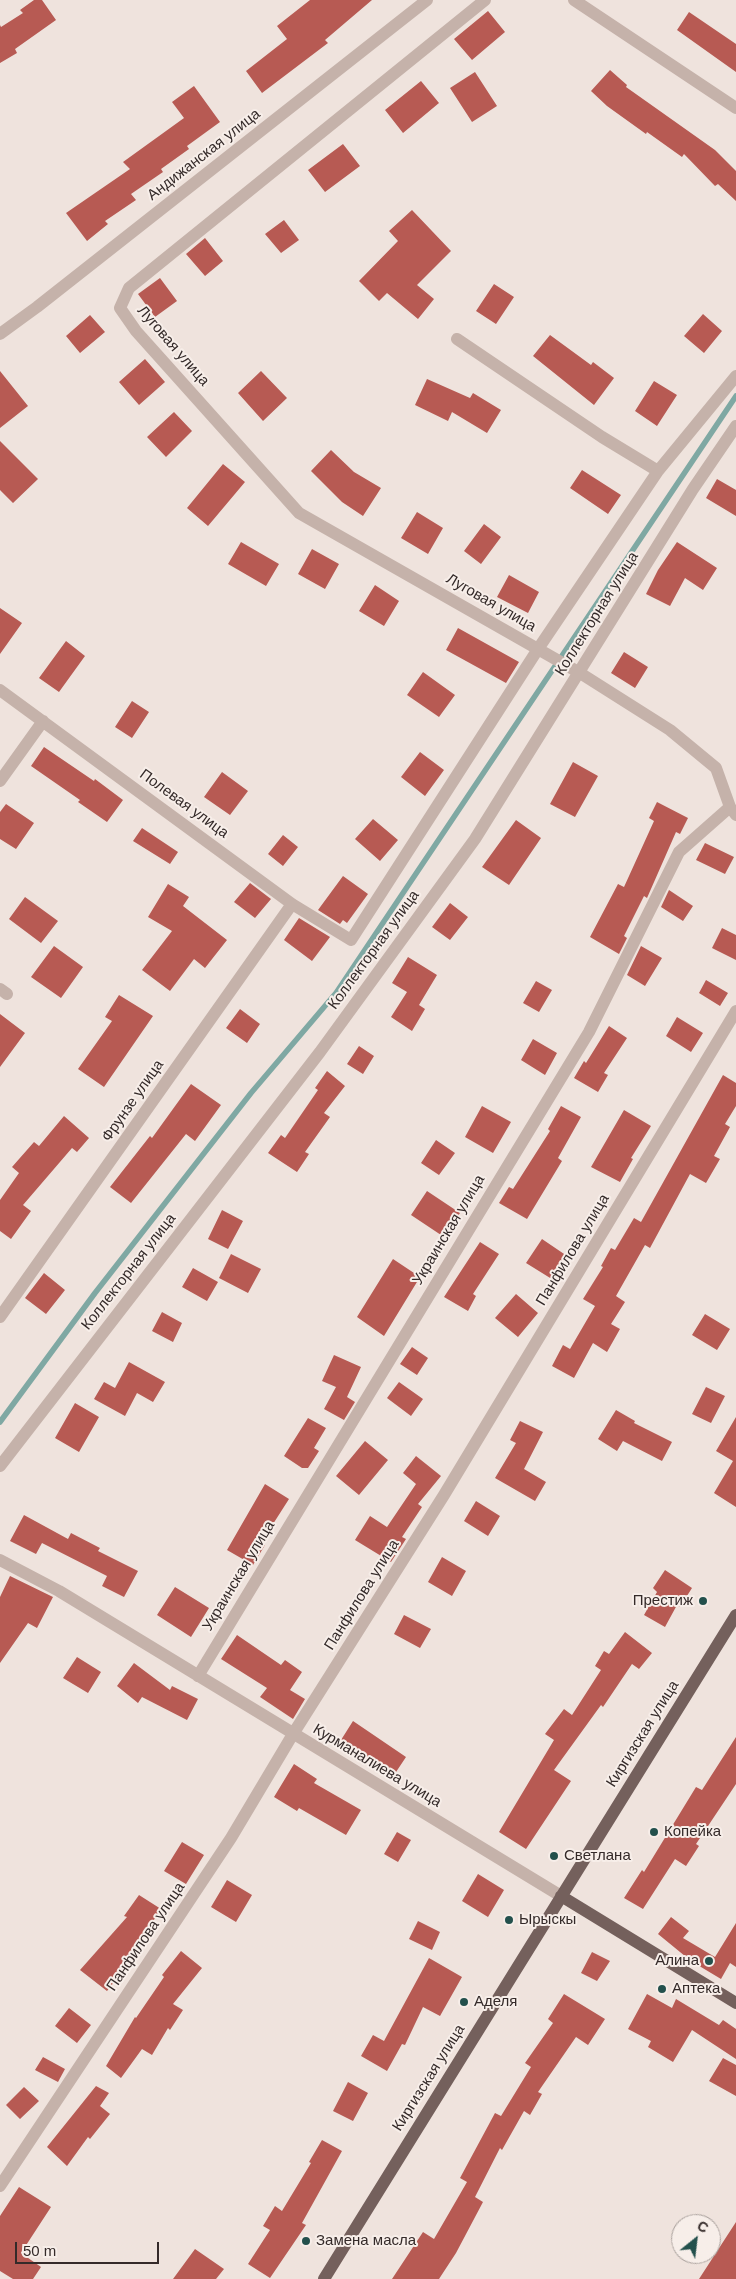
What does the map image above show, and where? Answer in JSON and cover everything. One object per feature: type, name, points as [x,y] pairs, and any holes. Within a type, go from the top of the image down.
[{"type":"main road","name":"Киргизская улица","points":[[324,2279],[736,1615]]},
{"type":"main road","name":"Курманалиева улица","points":[[561,1896],[736,2003]]},
{"type":"street","name":"Андижанская улица","points":[[0,334],[37,308],[426,0]]},
{"type":"street","name":"Луговая улица","points":[[485,0],[129,288],[120,308],[136,331],[299,512],[538,649]]},
{"type":"street","points":[[574,0],[736,108]]},
{"type":"street","points":[[456,339],[602,437],[658,471]]},
{"type":"street","name":"Коллекторная улица","points":[[350,940],[538,649],[658,471],[736,376]]},
{"type":"street","name":"Коллекторная улица","points":[[0,1466],[320,1052],[475,839],[693,489],[736,426]]},
{"type":"street","points":[[538,649],[580,673],[670,730],[716,768],[733,811]]},
{"type":"street","name":"Полевая улица","points":[[0,690],[292,904],[350,940]]},
{"type":"street","points":[[0,781],[43,721]]},
{"type":"street","name":"Украинская улица","points":[[198,1676],[589,1032],[678,852],[733,811]]},
{"type":"street","name":"Фрунзе улица","points":[[0,1316],[292,904]]},
{"type":"street","name":"Панфилова улица","points":[[0,2186],[231,1838],[293,1734],[444,1495],[736,1011]]},
{"type":"street","name":"Курманалиева улица","points":[[0,1560],[59,1591],[561,1896]]},
{"type":"building","points":[[34,0],[42,0],[56,20],[15,49],[17,53],[0,63],[0,25],[1,27],[23,13],[20,10]]},
{"type":"building","points":[[310,0],[372,0],[325,40],[328,43],[262,93],[246,71],[287,39],[277,26]]},
{"type":"building","points":[[488,11],[505,32],[472,60],[454,39]]},
{"type":"building","points":[[689,12],[736,44],[736,72],[677,30]]},
{"type":"building","points":[[610,70],[627,85],[626,87],[715,150],[736,171],[736,201],[718,184],[715,186],[684,154],[682,157],[647,132],[646,134],[607,106],[591,91]]},
{"type":"building","points":[[475,72],[497,106],[472,122],[450,88]]},
{"type":"building","points":[[421,81],[439,103],[403,133],[385,110]]},
{"type":"building","points":[[194,86],[220,122],[187,146],[189,149],[161,169],[163,172],[131,194],[136,200],[105,221],[108,224],[87,241],[66,213],[130,169],[123,162],[184,118],[172,102]]},
{"type":"building","points":[[343,144],[360,166],[325,192],[308,170]]},
{"type":"building","points":[[412,210],[451,251],[417,285],[434,299],[418,319],[387,293],[379,301],[359,281],[398,241],[389,231]]},
{"type":"building","points":[[284,220],[299,240],[281,253],[265,234]]},
{"type":"building","points":[[205,238],[223,261],[205,276],[186,254]]},
{"type":"building","points":[[160,278],[177,301],[155,317],[138,294]]},
{"type":"building","points":[[494,284],[514,297],[496,324],[476,311]]},
{"type":"building","points":[[703,314],[722,331],[704,353],[684,336]]},
{"type":"building","points":[[90,315],[105,332],[80,353],[66,336]]},
{"type":"building","points":[[550,335],[591,365],[593,362],[614,378],[594,405],[533,356]]},
{"type":"building","points":[[145,359],[165,382],[139,405],[119,382]]},
{"type":"building","points":[[0,371],[28,406],[0,428]]},
{"type":"building","points":[[261,371],[287,398],[263,421],[238,393]]},
{"type":"building","points":[[427,379],[470,398],[473,393],[501,410],[487,433],[452,412],[448,421],[415,405]]},
{"type":"building","points":[[654,381],[677,395],[657,426],[635,411]]},
{"type":"building","points":[[174,412],[192,431],[166,457],[147,437]]},
{"type":"building","points":[[0,441],[38,479],[13,503],[0,490]]},
{"type":"building","points":[[331,450],[354,472],[381,488],[363,516],[342,502],[311,471]]},
{"type":"building","points":[[223,464],[245,482],[208,526],[187,508]]},
{"type":"building","points":[[582,470],[621,495],[608,514],[570,488]]},
{"type":"building","points":[[717,479],[736,490],[736,516],[706,498]]},
{"type":"building","points":[[417,512],[443,528],[428,554],[401,538]]},
{"type":"building","points":[[484,524],[501,537],[481,564],[464,551]]},
{"type":"building","points":[[241,542],[279,564],[266,586],[228,564]]},
{"type":"building","points":[[677,542],[717,568],[703,590],[685,578],[670,606],[646,594],[658,570]]},
{"type":"building","points":[[312,549],[339,564],[325,589],[298,574]]},
{"type":"building","points":[[509,575],[539,592],[528,613],[497,597]]},
{"type":"building","points":[[375,585],[399,601],[384,626],[359,611]]},
{"type":"building","points":[[0,608],[22,623],[0,654]]},
{"type":"building","points":[[458,628],[519,662],[506,683],[446,650]]},
{"type":"building","points":[[66,641],[85,656],[59,692],[39,678]]},
{"type":"building","points":[[624,652],[648,667],[635,688],[611,673]]},
{"type":"building","points":[[423,672],[455,695],[439,717],[407,695]]},
{"type":"building","points":[[132,701],[149,712],[132,738],[115,727]]},
{"type":"building","points":[[44,747],[94,781],[95,779],[123,800],[107,822],[78,802],[80,800],[31,766]]},
{"type":"building","points":[[420,752],[444,770],[425,796],[401,777]]},
{"type":"building","points":[[573,762],[598,776],[575,817],[550,804]]},
{"type":"building","points":[[222,772],[248,791],[230,815],[204,797]]},
{"type":"building","points":[[657,802],[688,818],[680,834],[676,832],[647,898],[644,896],[624,936],[627,938],[619,954],[590,937],[618,884],[624,887],[654,821],[649,818]]},
{"type":"building","points":[[6,804],[34,823],[16,849],[0,839],[0,812]]},
{"type":"building","points":[[373,819],[398,840],[380,861],[355,839]]},
{"type":"building","points":[[516,820],[541,838],[509,885],[482,867]]},
{"type":"building","points":[[142,828],[178,852],[170,864],[133,841]]},
{"type":"building","points":[[283,835],[298,847],[283,866],[268,854]]},
{"type":"building","points":[[705,843],[734,857],[725,874],[696,860]]},
{"type":"building","points":[[343,876],[368,894],[347,923],[343,920],[340,924],[318,910]]},
{"type":"building","points":[[250,883],[271,899],[255,918],[234,902]]},
{"type":"building","points":[[168,884],[189,897],[183,906],[227,940],[205,968],[194,959],[170,991],[142,970],[172,931],[148,917]]},
{"type":"building","points":[[669,890],[693,906],[683,921],[661,907]]},
{"type":"building","points":[[25,897],[58,921],[41,943],[9,919]]},
{"type":"building","points":[[450,903],[468,917],[450,940],[432,927]]},
{"type":"building","points":[[299,918],[330,937],[312,961],[284,940]]},
{"type":"building","points":[[722,928],[736,935],[736,960],[712,948]]},
{"type":"building","points":[[54,946],[83,967],[61,998],[31,977]]},
{"type":"building","points":[[641,946],[662,958],[645,986],[627,975]]},
{"type":"building","points":[[408,957],[437,975],[419,1005],[425,1009],[412,1031],[391,1017],[407,992],[392,983]]},
{"type":"building","points":[[706,980],[728,993],[720,1006],[699,993]]},
{"type":"building","points":[[536,981],[552,990],[539,1012],[523,1003]]},
{"type":"building","points":[[119,995],[153,1016],[104,1087],[78,1069],[112,1021],[105,1017]]},
{"type":"building","points":[[240,1009],[260,1024],[247,1043],[226,1028]]},
{"type":"building","points":[[0,1014],[25,1033],[0,1067]]},
{"type":"building","points":[[677,1017],[703,1033],[691,1052],[666,1036]]},
{"type":"building","points":[[609,1026],[627,1038],[604,1073],[608,1075],[598,1092],[574,1078],[584,1061],[586,1063]]},
{"type":"building","points":[[533,1039],[557,1053],[545,1075],[521,1060]]},
{"type":"building","points":[[359,1046],[374,1056],[363,1074],[347,1064]]},
{"type":"building","points":[[327,1071],[345,1086],[324,1113],[330,1117],[305,1152],[309,1154],[297,1172],[268,1153],[281,1135],[285,1138],[318,1090],[315,1088]]},
{"type":"building","points":[[723,1075],[736,1083],[736,1106],[725,1124],[730,1127],[714,1156],[720,1159],[706,1183],[690,1174],[650,1248],[645,1245],[616,1296],[625,1302],[611,1324],[620,1329],[607,1352],[593,1343],[574,1378],[552,1366],[563,1345],[570,1349],[595,1306],[583,1299],[603,1267],[601,1266],[611,1248],[615,1250],[634,1218],[641,1222]]},
{"type":"building","points":[[191,1084],[221,1105],[195,1141],[186,1134],[131,1203],[110,1187],[150,1136],[152,1138]]},
{"type":"building","points":[[482,1106],[511,1122],[493,1153],[465,1137]]},
{"type":"building","points":[[561,1106],[581,1117],[558,1158],[562,1161],[527,1219],[499,1203],[509,1187],[513,1189],[550,1131],[548,1129]]},
{"type":"building","points":[[624,1110],[651,1126],[631,1158],[633,1159],[620,1182],[591,1167]]},
{"type":"building","points":[[64,1116],[89,1138],[77,1152],[72,1148],[23,1205],[31,1211],[11,1239],[0,1231],[0,1200],[19,1173],[12,1167],[34,1142],[39,1146]]},
{"type":"building","points":[[436,1140],[455,1153],[439,1175],[421,1163]]},
{"type":"building","points":[[427,1191],[460,1213],[444,1237],[411,1215]]},
{"type":"building","points":[[222,1210],[243,1221],[228,1249],[208,1239]]},
{"type":"building","points":[[542,1239],[570,1258],[555,1281],[526,1263]]},
{"type":"building","points":[[480,1242],[499,1254],[473,1294],[476,1296],[468,1311],[444,1297]]},
{"type":"building","points":[[231,1254],[261,1269],[248,1293],[219,1278]]},
{"type":"building","points":[[393,1259],[420,1277],[384,1336],[357,1317]]},
{"type":"building","points":[[193,1268],[218,1282],[207,1301],[182,1287]]},
{"type":"building","points":[[44,1273],[65,1290],[46,1314],[25,1298]]},
{"type":"building","points":[[516,1294],[538,1313],[518,1337],[495,1318]]},
{"type":"building","points":[[162,1312],[182,1323],[173,1342],[152,1331]]},
{"type":"building","points":[[705,1314],[730,1329],[717,1350],[692,1335]]},
{"type":"building","points":[[412,1347],[428,1358],[417,1375],[400,1364]]},
{"type":"building","points":[[334,1355],[361,1367],[347,1397],[355,1402],[344,1420],[324,1409],[336,1387],[322,1381]]},
{"type":"building","points":[[129,1362],[165,1382],[153,1402],[137,1393],[125,1416],[94,1399],[104,1382],[115,1388]]},
{"type":"building","points":[[399,1382],[423,1399],[411,1416],[387,1398]]},
{"type":"building","points":[[706,1387],[725,1396],[711,1423],[692,1414]]},
{"type":"building","points":[[75,1403],[99,1417],[79,1452],[55,1438]]},
{"type":"building","points":[[616,1410],[635,1421],[634,1423],[672,1442],[662,1461],[623,1441],[617,1451],[598,1439]]},
{"type":"building","points":[[736,1417],[736,1507],[714,1493],[733,1461],[716,1451]]},
{"type":"building","points":[[308,1418],[326,1428],[314,1448],[319,1451],[308,1468],[302,1468],[284,1456]]},
{"type":"building","points":[[520,1421],[543,1432],[524,1469],[546,1482],[535,1501],[495,1478],[516,1443],[510,1440]]},
{"type":"building","points":[[365,1441],[388,1460],[359,1495],[336,1476]]},
{"type":"building","points":[[416,1456],[441,1476],[418,1504],[422,1507],[402,1537],[406,1539],[391,1562],[355,1540],[370,1516],[387,1527],[416,1484],[403,1473]]},
{"type":"building","points":[[265,1484],[289,1499],[266,1535],[263,1544],[265,1545],[253,1565],[227,1550]]},
{"type":"building","points":[[476,1501],[500,1516],[488,1536],[464,1521]]},
{"type":"building","points":[[24,1515],[68,1539],[71,1533],[100,1548],[98,1551],[138,1571],[124,1597],[102,1586],[107,1576],[42,1543],[36,1554],[10,1541]]},
{"type":"building","points":[[442,1557],[466,1571],[452,1596],[428,1582]]},
{"type":"building","points":[[665,1570],[692,1588],[680,1607],[677,1605],[665,1627],[644,1615],[657,1592],[653,1588]]},
{"type":"building","points":[[10,1576],[53,1597],[37,1628],[28,1623],[0,1663],[0,1597]]},
{"type":"building","points":[[175,1587],[209,1608],[191,1637],[157,1615]]},
{"type":"building","points":[[404,1615],[431,1629],[420,1648],[394,1634]]},
{"type":"building","points":[[625,1632],[652,1653],[639,1669],[632,1664],[603,1707],[601,1705],[554,1770],[571,1781],[526,1849],[499,1832],[554,1740],[545,1734],[564,1709],[572,1715],[601,1670],[595,1666],[604,1651],[609,1654]]},
{"type":"building","points":[[237,1635],[281,1665],[285,1660],[302,1672],[290,1690],[305,1699],[293,1719],[260,1697],[267,1688],[221,1659]]},
{"type":"building","points":[[77,1657],[101,1672],[88,1693],[63,1678]]},
{"type":"building","points":[[134,1663],[170,1690],[172,1686],[198,1699],[187,1720],[142,1697],[138,1703],[117,1686]]},
{"type":"building","points":[[353,1721],[406,1757],[394,1775],[341,1740]]},
{"type":"building","points":[[736,1737],[736,1784],[696,1844],[699,1846],[686,1866],[675,1859],[643,1909],[624,1898],[642,1870],[644,1872],[696,1787],[702,1790]]},
{"type":"building","points":[[294,1764],[317,1779],[314,1783],[361,1810],[346,1835],[299,1808],[297,1811],[274,1797]]},
{"type":"building","points":[[397,1832],[411,1840],[398,1862],[384,1854]]},
{"type":"building","points":[[182,1842],[204,1855],[186,1884],[164,1871]]},
{"type":"building","points":[[478,1874],[504,1890],[488,1917],[462,1901]]},
{"type":"building","points":[[227,1880],[252,1895],[236,1922],[211,1907]]},
{"type":"building","points":[[139,1895],[161,1909],[139,1943],[143,1946],[121,1971],[107,1991],[80,1970],[127,1917],[124,1916]]},
{"type":"building","points":[[671,1917],[689,1931],[683,1938],[715,1957],[736,1923],[736,1967],[730,1963],[721,1979],[691,1961],[658,1934]]},
{"type":"building","points":[[418,1921],[440,1932],[432,1950],[409,1939]]},
{"type":"building","points":[[181,1951],[202,1968],[173,2004],[183,2010],[170,2030],[168,2028],[152,2055],[142,2049],[121,2078],[106,2066],[135,2017],[164,1977],[162,1975]]},
{"type":"building","points":[[592,1952],[610,1961],[597,1981],[581,1973]]},
{"type":"building","points":[[429,1958],[462,1977],[440,2016],[423,2007],[405,2045],[402,2044],[387,2071],[361,2056],[373,2035],[384,2041]]},
{"type":"building","points":[[564,1994],[605,2019],[588,2045],[576,2037],[538,2092],[542,2094],[530,2115],[524,2111],[502,2150],[500,2148],[475,2197],[483,2202],[456,2253],[439,2279],[392,2279],[423,2232],[434,2239],[467,2182],[460,2178],[495,2113],[501,2116],[531,2067],[525,2063],[553,2023],[548,2019]]},
{"type":"building","points":[[647,1994],[672,2008],[676,1999],[719,2025],[723,2020],[736,2029],[736,2059],[692,2030],[673,2062],[648,2047],[651,2041],[628,2029]]},
{"type":"building","points":[[69,2008],[91,2025],[77,2043],[55,2026]]},
{"type":"building","points":[[43,2057],[65,2069],[58,2082],[35,2070]]},
{"type":"building","points":[[723,2058],[736,2065],[736,2096],[709,2081]]},
{"type":"building","points":[[348,2082],[368,2093],[353,2121],[333,2111]]},
{"type":"building","points":[[96,2086],[109,2093],[100,2106],[110,2114],[90,2139],[88,2137],[67,2166],[47,2147]]},
{"type":"building","points":[[24,2087],[39,2101],[20,2119],[6,2105]]},
{"type":"building","points":[[322,2140],[342,2151],[302,2223],[306,2225],[270,2278],[248,2264],[270,2230],[263,2226],[275,2206],[282,2211],[311,2163],[309,2162]]},
{"type":"building","points":[[19,2187],[51,2207],[21,2253],[41,2267],[33,2279],[13,2279],[0,2271],[0,2216]]},
{"type":"building","points":[[736,2222],[736,2279],[699,2279],[709,2264],[721,2264],[721,2245]]},
{"type":"building","points":[[195,2249],[224,2269],[216,2279],[173,2279]]},
{"type":"waterway","points":[[0,1422],[95,1293],[251,1093],[336,993],[736,396]]},
{"type":"place","name":"Престиж","points":[[703,1601]]},
{"type":"place","name":"Копейка","points":[[654,1832]]},
{"type":"place","name":"Светлана","points":[[554,1856]]},
{"type":"place","name":"Ырыскы","points":[[509,1920]]},
{"type":"place","name":"Алина","points":[[709,1961]]},
{"type":"place","name":"Аптека","points":[[662,1989]]},
{"type":"place","name":"Аделя","points":[[464,2002]]},
{"type":"place","name":"Замена масла","points":[[306,2241]]}]
